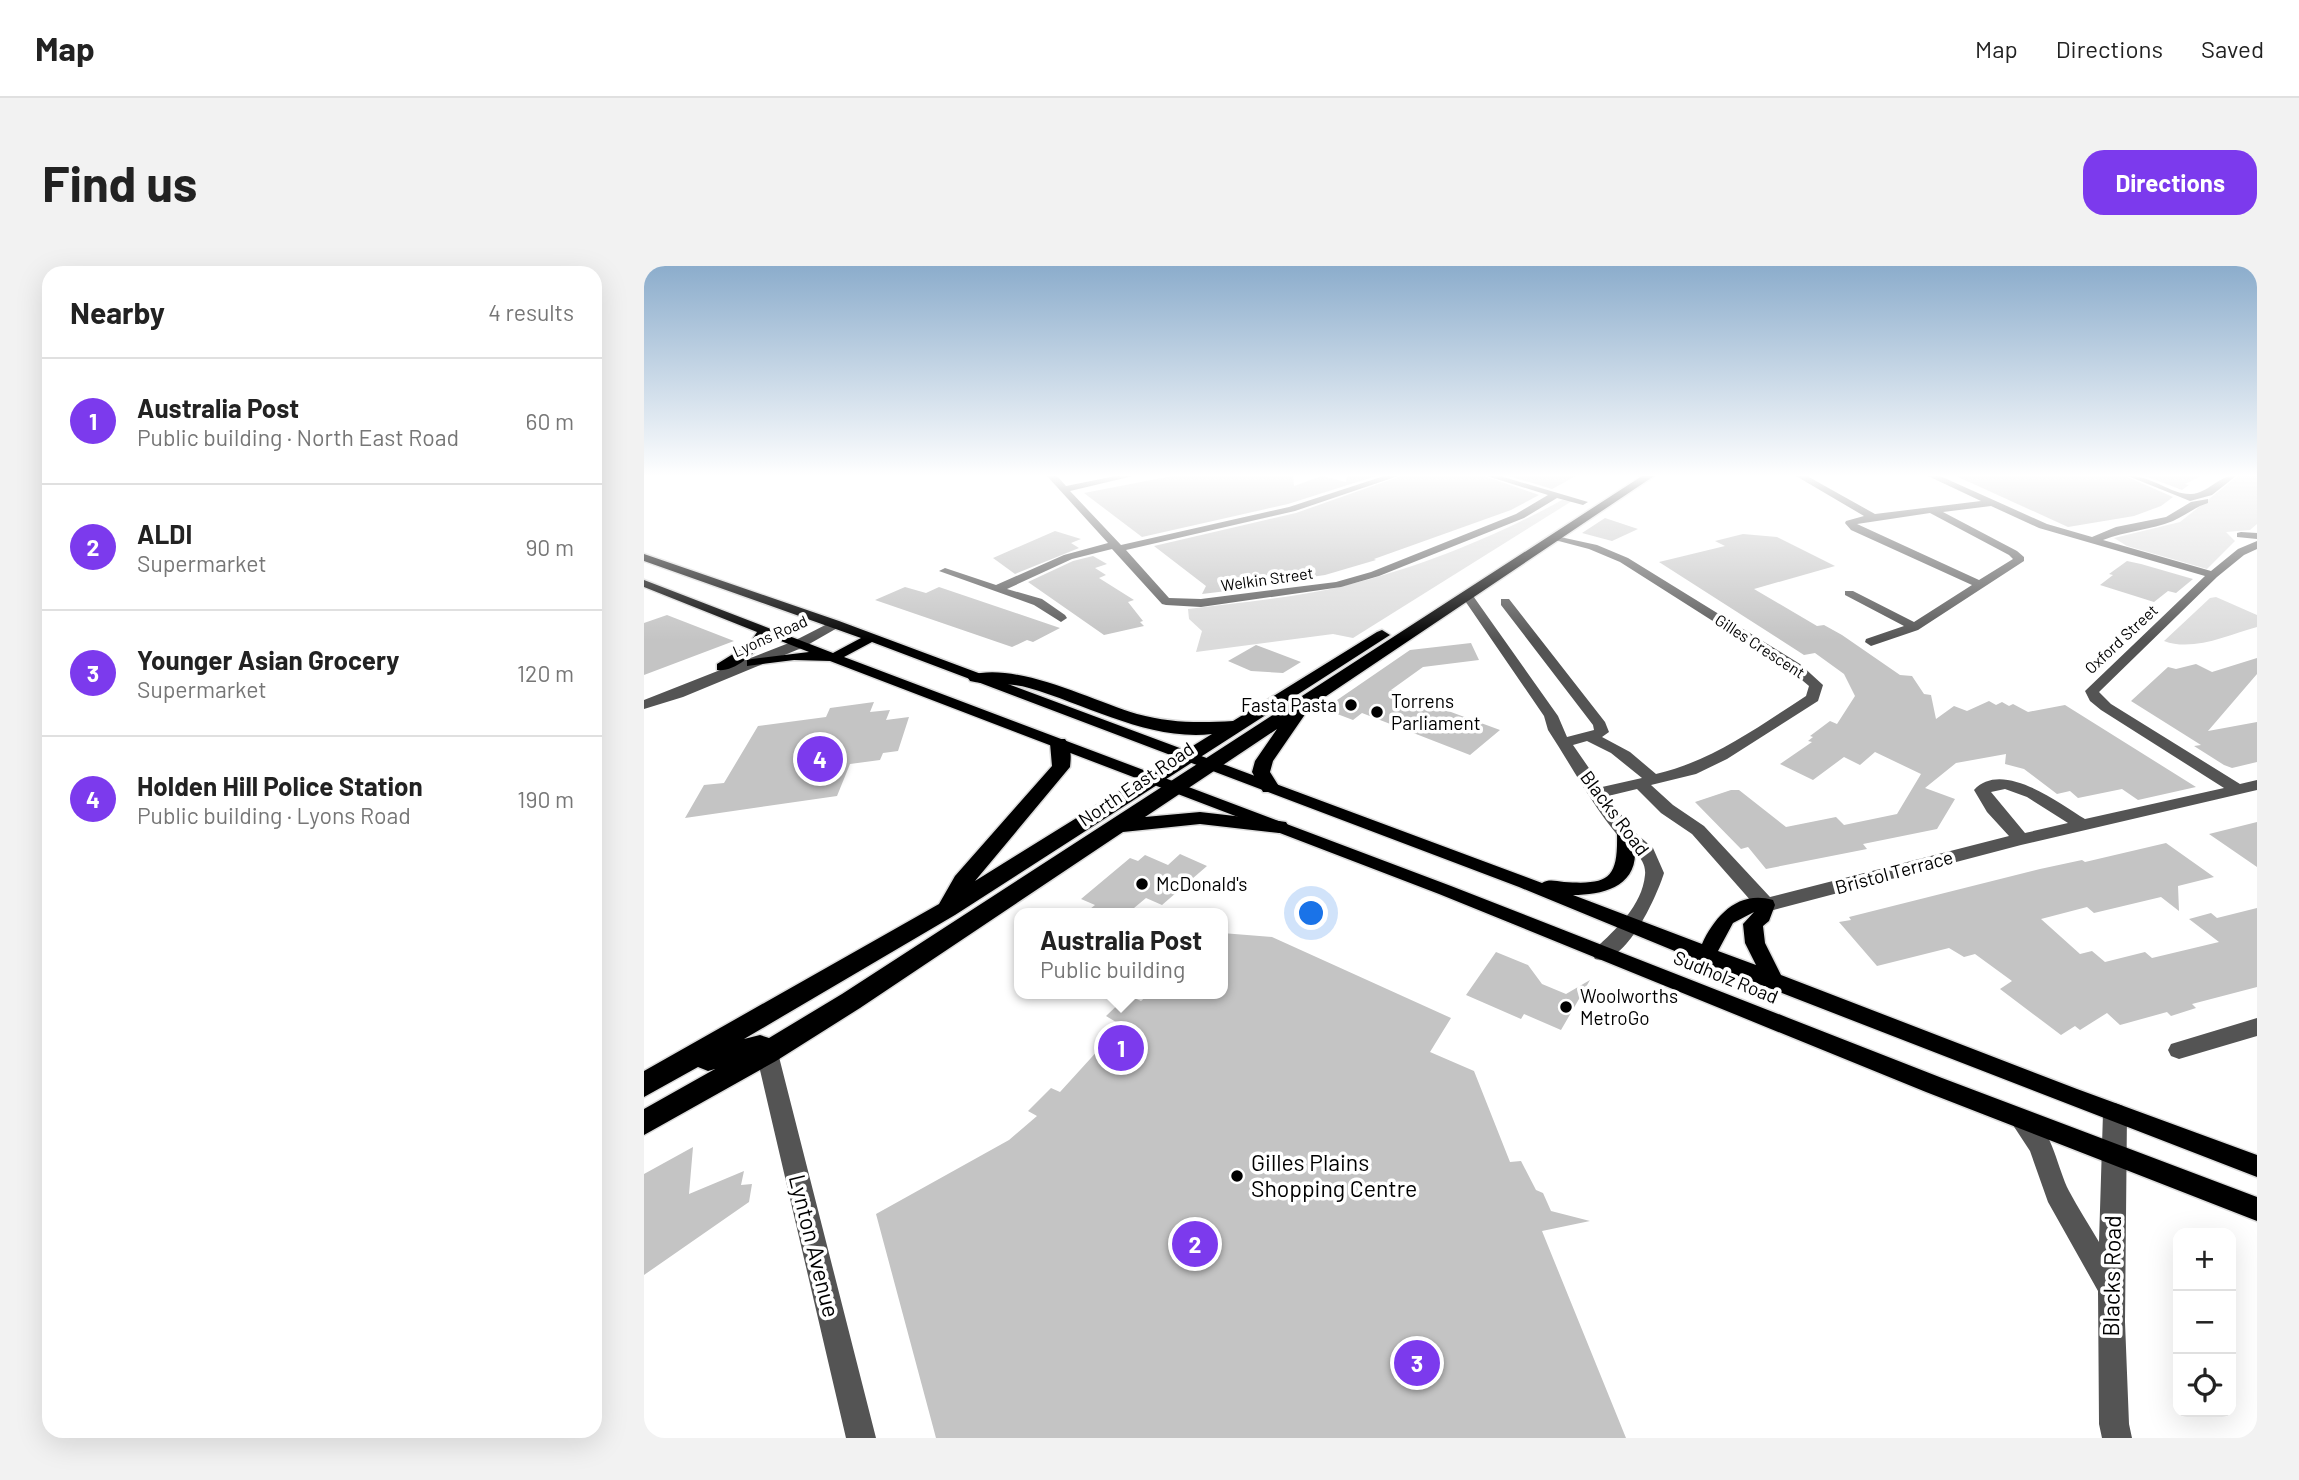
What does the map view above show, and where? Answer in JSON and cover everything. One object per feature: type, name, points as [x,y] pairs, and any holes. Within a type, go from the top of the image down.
[{"type":"highway","name":"North East Road","points":[[653,1080],[947,909],[1547,531]]},
{"type":"highway","name":"North East Road","points":[[644,1123],[767,1054],[1119,826],[1467,596],[1550,531]]},
{"type":"highway","points":[[976,678],[1032,683],[1153,723],[1216,729],[1246,721]]},
{"type":"highway","points":[[1270,788],[1261,772],[1264,761],[1304,703]]},
{"type":"highway","points":[[947,909],[963,881],[1060,767],[1062,753],[1059,743]]},
{"type":"highway","points":[[1119,826],[1200,818],[1279,827]]},
{"type":"highway","points":[[653,1080],[735,1051],[760,1046],[767,1054]]},
{"type":"main road","name":"Sudholz Road","points":[[644,556],[835,624],[1525,883],[1706,956],[2257,1166]]},
{"type":"main road","points":[[644,583],[764,630],[757,643],[722,667]]},
{"type":"main road","name":"Sudholz Road","points":[[764,630],[1279,827],[2257,1209]]},
{"type":"main road","points":[[752,663],[794,656],[834,657],[871,638]]},
{"type":"main road","points":[[1525,883],[1567,889],[1590,887],[1616,879],[1623,872],[1626,863],[1626,834]]},
{"type":"main road","points":[[1706,956],[1716,934],[1732,911],[1744,906],[1766,905],[1762,916],[1754,924],[1753,937],[1774,981]]},
{"type":"street","name":"Welkin Street","points":[[1101,531],[1166,601],[1201,603],[1337,585],[1375,574],[1483,531]]},
{"type":"street","points":[[996,589],[1068,557],[1191,531]]},
{"type":"street","name":"Gilles Crescent","points":[[1568,531],[1593,547],[1624,560],[1795,667],[1816,685],[1813,698],[1722,756],[1690,771],[1599,793]]},
{"type":"street","points":[[1861,531],[1980,585]]},
{"type":"street","points":[[1871,642],[1914,627],[2018,561],[2019,557],[1970,531]]},
{"type":"street","points":[[2060,531],[2213,575]]},
{"type":"street","points":[[2093,540],[2116,531]]},
{"type":"street","name":"Oxford Street","points":[[2236,789],[2106,707],[2095,698],[2092,691],[2252,540]]},
{"type":"street","points":[[945,571],[1038,602],[1061,618]]},
{"type":"street","points":[[1849,593],[1914,627]]},
{"type":"street","name":"Blacks Road","points":[[1467,596],[1551,716],[1559,736],[1626,834],[1647,852],[1655,873],[1647,898],[1631,925],[1602,954]]},
{"type":"street","points":[[1505,602],[1600,725],[1602,732],[1590,737]]},
{"type":"street","name":"Lyons Road","points":[[644,705],[752,663],[835,624]]},
{"type":"street","name":"Lyons Road","points":[[644,699],[722,667],[794,642]]},
{"type":"street","points":[[1559,736],[1590,737],[1609,744],[1633,760],[1667,809],[1698,830],[1766,905]]},
{"type":"street","points":[[2021,839],[1993,808],[1982,790],[1990,784],[2008,784],[2020,788],[2081,824]]},
{"type":"street","name":"Bristol Terrace","points":[[1766,905],[2081,824],[2257,785]]},
{"type":"street","points":[[2179,1050],[2257,1027]]},
{"type":"street","name":"Lynton Avenue","points":[[767,1054],[862,1438]]},
{"type":"street","name":"Blacks Road","points":[[2115,1113],[2111,1288],[2113,1400],[2117,1438]]},
{"type":"street","points":[[2021,1119],[2040,1146],[2057,1194],[2111,1288]]},
{"type":"shaded area","points":[[1501,531],[1525,531],[1353,638],[1333,634],[1196,652],[1202,631],[1189,619],[1188,609],[1347,585],[1458,549]]},
{"type":"shaded area","points":[[2144,531],[2242,531],[2226,532],[2235,541],[2207,569],[2127,546],[2114,538]]},
{"type":"shaded area","points":[[2216,597],[2257,615],[2257,627],[2199,644],[2164,641],[2210,598]]},
{"type":"building","points":[[1055,531],[1081,539],[1071,543],[1079,548],[1015,574],[993,558]]},
{"type":"building","points":[[1134,531],[1170,531],[1142,537]]},
{"type":"building","points":[[1220,531],[1453,531],[1374,559],[1376,560],[1325,575],[1202,594],[1206,586],[1154,546]]},
{"type":"building","points":[[1586,531],[1634,531],[1612,541],[1582,533]]},
{"type":"building","points":[[1743,534],[1777,537],[1835,566],[1754,589],[1817,626],[1824,625],[1842,635],[1900,675],[1912,676],[1924,694],[1931,695],[1936,719],[1954,706],[1967,711],[1989,701],[1996,705],[2002,702],[2009,706],[2013,704],[2028,712],[2065,705],[2196,787],[2138,800],[2122,789],[2078,798],[2070,791],[2057,794],[2024,769],[2005,764],[2006,754],[1956,763],[1925,788],[1955,799],[1937,829],[1863,844],[1867,849],[1766,869],[1748,847],[1741,849],[1695,802],[1731,790],[1739,790],[1786,827],[1836,817],[1844,825],[1897,814],[1921,774],[1875,752],[1860,765],[1844,757],[1813,780],[1780,764],[1812,742],[1808,741],[1813,737],[1810,736],[1830,721],[1837,724],[1855,696],[1844,674],[1815,653],[1804,655],[1659,562],[1725,546],[1715,541]]},
{"type":"building","points":[[1093,556],[1107,564],[1095,568],[1106,575],[1099,578],[1134,600],[1128,602],[1144,626],[1104,635],[1028,582],[1073,561]]},
{"type":"building","points":[[2127,561],[2193,579],[2176,593],[2168,591],[2154,602],[2100,585],[2113,575],[2109,574]]},
{"type":"building","points":[[905,587],[926,593],[939,587],[1060,628],[1033,642],[1027,640],[1012,647],[875,600]]},
{"type":"building","points":[[667,615],[734,641],[644,675],[644,623]]},
{"type":"building","points":[[1471,643],[1479,660],[1423,667],[1391,690],[1500,730],[1470,755],[1362,713],[1353,720],[1324,709],[1410,650]]},
{"type":"building","points":[[1256,645],[1301,662],[1283,673],[1251,671],[1228,661]]},
{"type":"building","points":[[2257,658],[2257,674],[2208,731],[2257,722],[2257,762],[2232,768],[2224,765],[2194,746],[2201,745],[2131,701],[2168,667],[2176,669],[2196,664],[2212,672]]},
{"type":"building","points":[[874,702],[870,712],[890,710],[886,720],[909,717],[898,751],[883,753],[880,760],[850,764],[837,796],[685,818],[704,785],[724,783],[758,726],[826,717],[830,708]]},
{"type":"building","points":[[2257,822],[2257,867],[2209,834]]},
{"type":"building","points":[[2166,843],[2214,877],[2178,886],[2179,911],[2161,897],[2094,913],[2087,907],[2041,919],[2080,954],[2092,951],[2105,962],[2145,952],[2152,958],[2219,942],[2189,919],[2211,913],[2217,918],[2257,908],[2257,987],[2192,1004],[2196,1008],[2171,1016],[2167,1012],[2120,1025],[2107,1013],[2080,1030],[2075,1026],[2061,1035],[2000,989],[2012,981],[1975,954],[1964,957],[1949,948],[1877,966],[1839,922],[1851,920],[1849,917],[2040,869],[2082,860],[2085,862]]},
{"type":"building","name":"McDonald's","points":[[1180,854],[1207,866],[1162,905],[1146,898],[1134,908],[1091,908],[1095,905],[1081,899],[1130,858],[1138,861],[1145,855],[1168,865]]},
{"type":"building","name":"Gilles Plains Shopping Centre","points":[[1228,933],[1272,937],[1451,1018],[1430,1052],[1474,1071],[1510,1162],[1521,1161],[1536,1190],[1543,1193],[1551,1211],[1590,1221],[1542,1231],[1626,1438],[936,1438],[876,1214],[1009,1140],[1037,1116],[1028,1111],[1051,1088],[1060,1092],[1121,1025],[1106,1016],[1124,999],[1228,999]]},
{"type":"building","points":[[1496,952],[1528,965],[1542,984],[1566,994],[1590,980],[1561,1030],[1524,1014],[1521,1019],[1466,995]]},
{"type":"building","points":[[693,1147],[689,1194],[744,1171],[741,1185],[752,1184],[749,1202],[644,1275],[644,1174]]},
{"type":"place","name":"Fasta Pasta","points":[[1351,705]]},
{"type":"place","name":"Torrens Parliament","points":[[1377,712]]},
{"type":"place","name":"Holden Hill Police Station","points":[[820,759]]},
{"type":"place","name":"McDonald's","points":[[1142,884]]},
{"type":"place","name":"Woolworths MetroGo","points":[[1566,1007]]},
{"type":"place","name":"Australia Post","points":[[1121,1048]]},
{"type":"place","name":"Gilles Plains Shopping Centre","points":[[1237,1176]]},
{"type":"place","name":"ALDI","points":[[1195,1244]]},
{"type":"place","name":"Younger Asian Grocery","points":[[1417,1363]]}]
